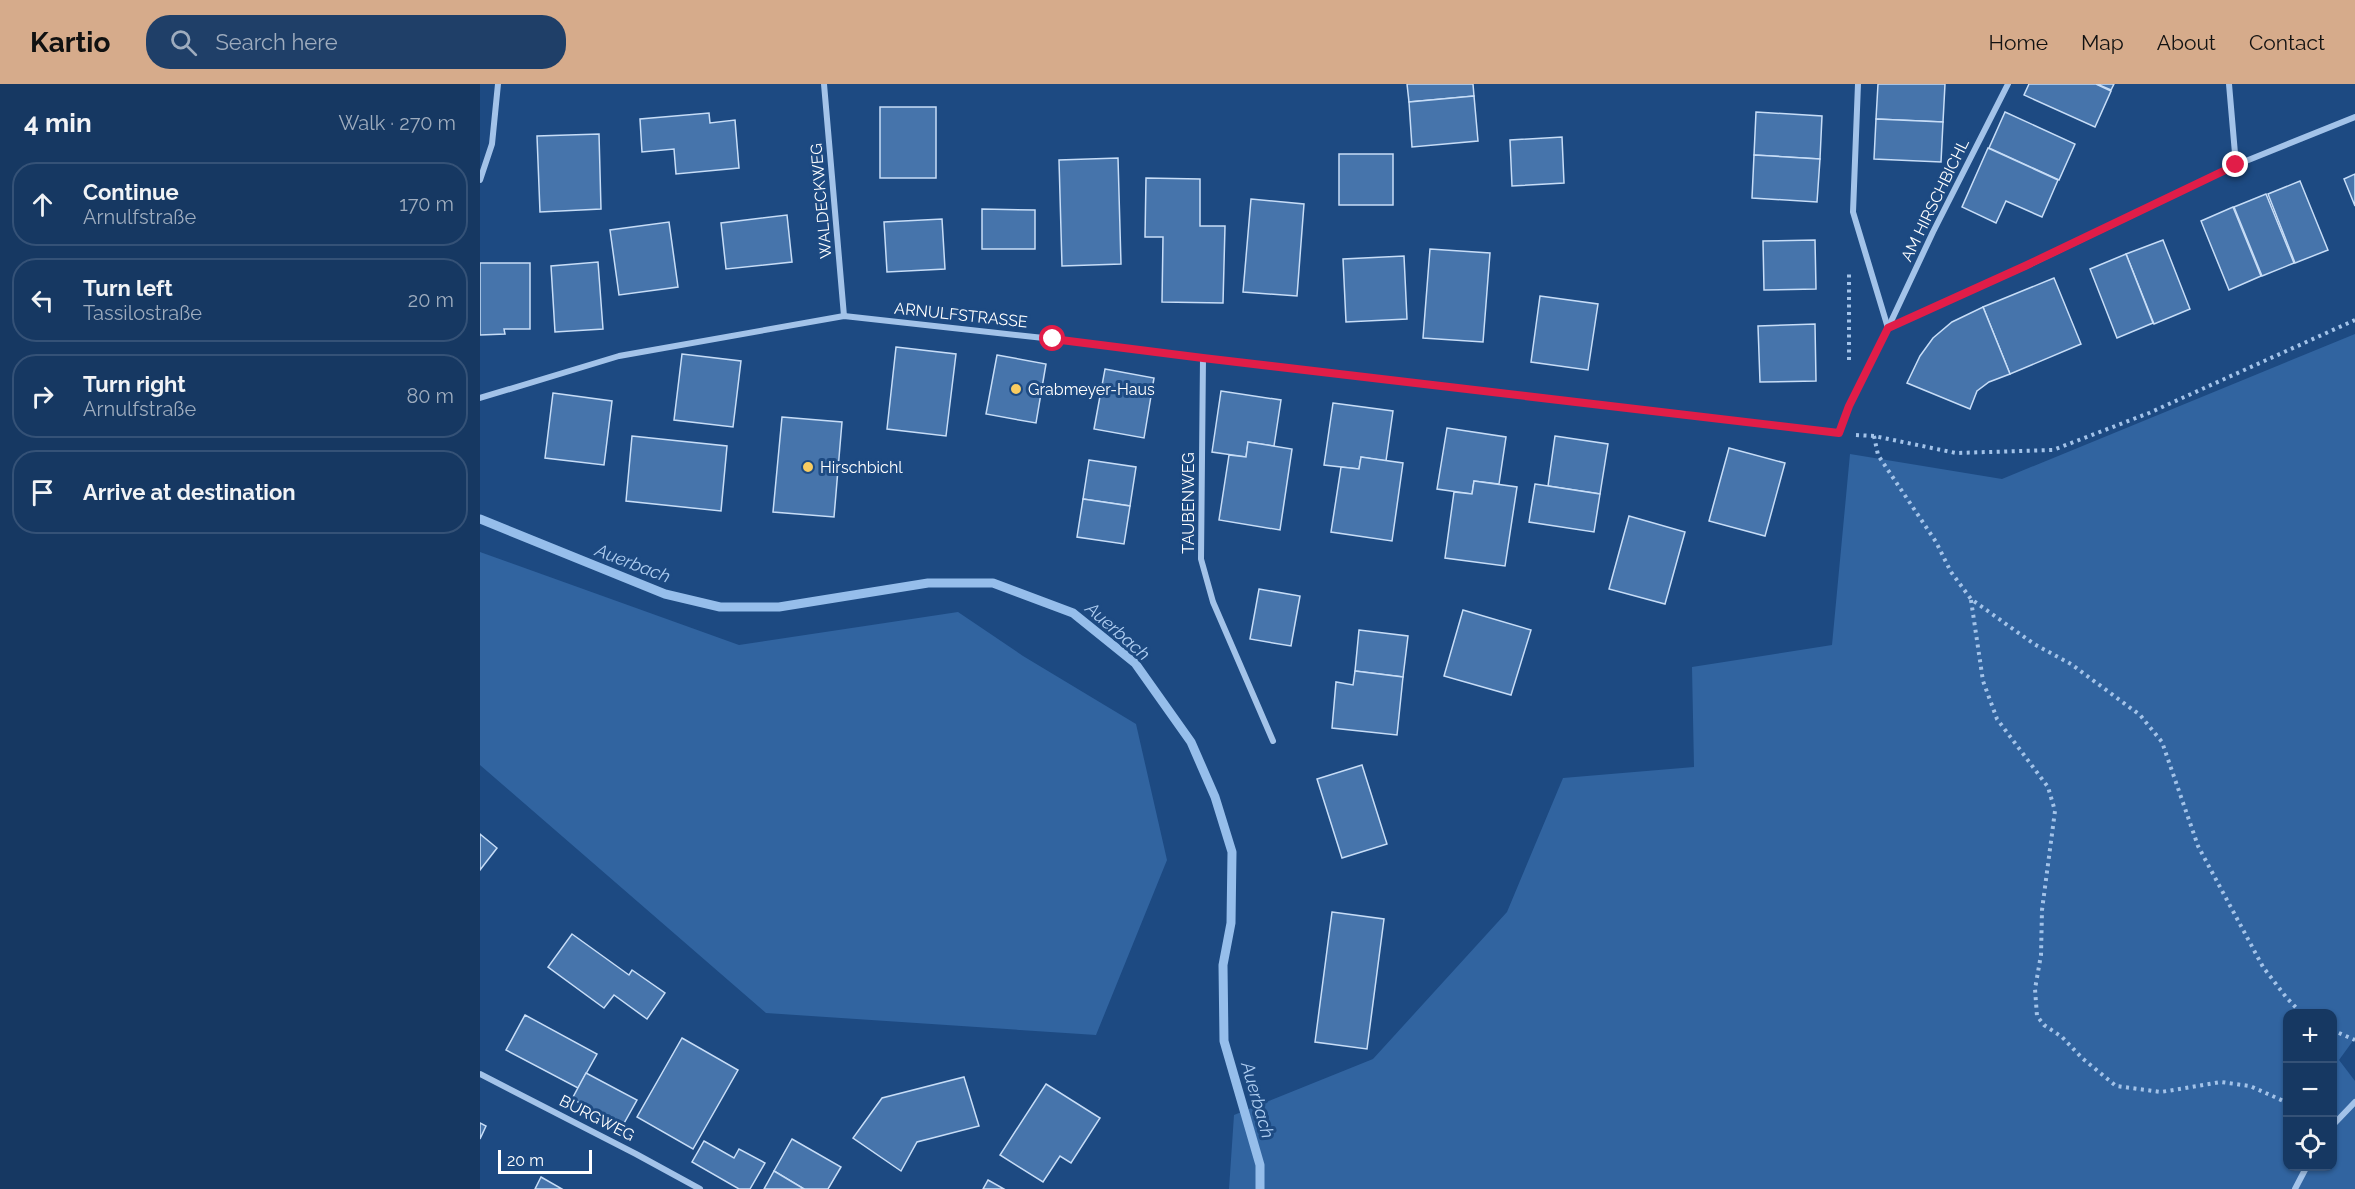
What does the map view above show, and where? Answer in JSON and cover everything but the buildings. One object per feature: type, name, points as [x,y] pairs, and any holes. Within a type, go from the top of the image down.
[{"type":"street","points":[[480,180],[492,144],[498,84]]},
{"type":"street","name":"WALDECKWEG","points":[[824,84],[844,316]]},
{"type":"street","points":[[1858,84],[1853,212],[1888,328],[2025,266],[2236,165],[2355,117]]},
{"type":"street","name":"AM HIRSCHBICHL","points":[[1839,433],[1849,406],[1933,232],[2008,84]]},
{"type":"street","points":[[2229,84],[2236,165]]},
{"type":"street","name":"ARNULFSTRASSE","points":[[480,398],[619,356],[844,316],[1839,433]]},
{"type":"street","name":"TAUBENWEG","points":[[1203,358],[1201,560],[1213,602],[1273,741]]},
{"type":"street","name":"BURGWEG","points":[[480,1074],[700,1189]]},
{"type":"street","points":[[2337,1121],[2355,1102]]},
{"type":"street","points":[[2295,1189],[2305,1171]]},
{"type":"path","points":[[1849,266],[1849,371]]},
{"type":"path","points":[[1839,433],[1874,436],[1956,453],[2053,450],[2149,412],[2355,320]]},
{"type":"path","points":[[1874,436],[1878,455],[1936,542],[1951,572],[1971,599],[2034,644],[2071,664],[2140,715],[2162,742],[2198,846],[2263,967],[2297,1009]]},
{"type":"path","points":[[1971,599],[1983,681],[1997,719],[2048,787],[2055,811],[2042,910],[2041,955],[2035,989],[2037,1016],[2044,1025],[2062,1037],[2082,1058],[2116,1086],[2161,1092],[2221,1082],[2250,1086],[2283,1101]]},
{"type":"path","points":[[2337,1032],[2355,1040]]},
{"type":"shaded area","points":[[2355,334],[2355,1038],[2339,1060],[2355,1081],[2355,1189],[1229,1189],[1234,1115],[1373,1059],[1507,912],[1563,778],[1694,767],[1692,667],[1832,645],[1850,454],[2002,479]]},
{"type":"shaded area","points":[[480,552],[739,645],[958,612],[1023,656],[1136,724],[1167,860],[1096,1035],[766,1013],[480,765]]},
{"type":"waterway","name":"Auerbach","points":[[480,519],[665,594],[720,607],[779,607],[928,583],[993,583],[1073,613],[1135,663],[1191,742],[1215,797],[1232,852],[1231,923],[1223,965],[1224,1041],[1260,1165],[1260,1189]]},
{"type":"place","name":"Grabmeyer-Haus","points":[[1016,389]]},
{"type":"place","name":"Hirschbichl","points":[[808,467]]},
{"type":"route","points":[[1053,339],[1839,433],[1849,406],[1888,328],[2025,266],[2236,165]]}]
